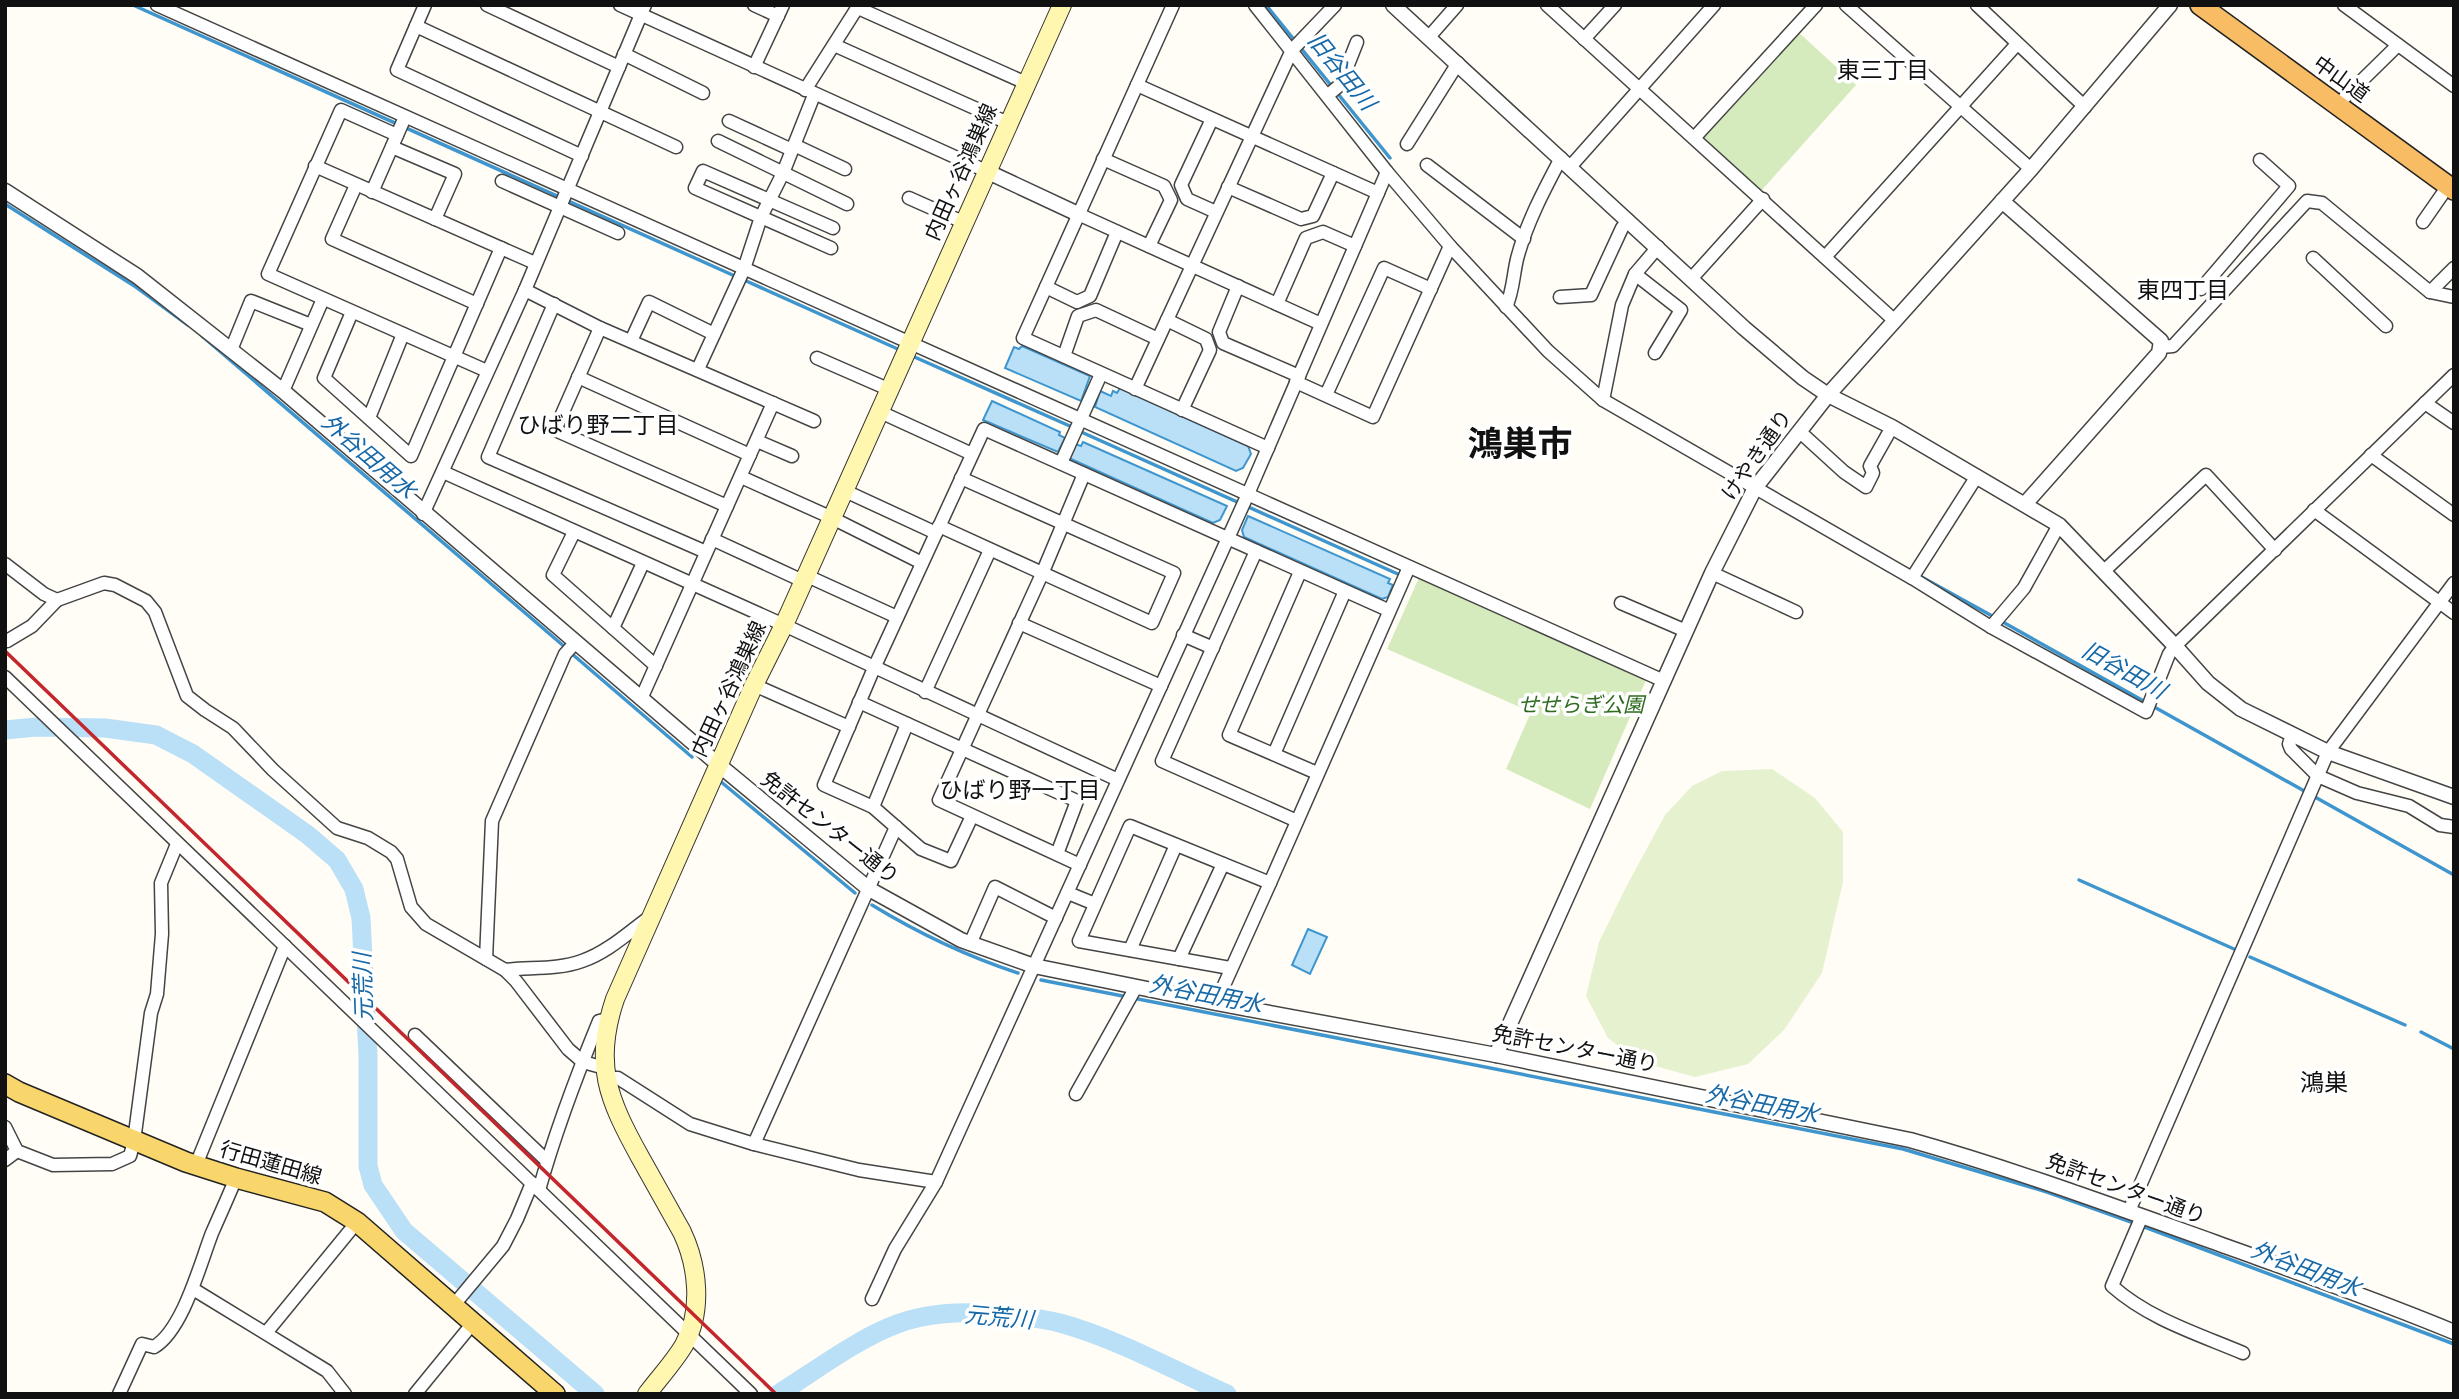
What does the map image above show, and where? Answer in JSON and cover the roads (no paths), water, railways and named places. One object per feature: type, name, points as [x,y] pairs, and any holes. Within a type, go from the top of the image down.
[{"type":"highway","name":"中山道","points":[[2200,5],[2452,185]]},
{"type":"highway","name":"中山道","points":[[2221,5],[2345,97],[2452,185]]},
{"type":"main road","name":"内田ヶ谷鴻巣線","points":[[647,1394],[684,1344],[689,1332],[696,1308],[695,1271],[688,1246],[617,1116],[608,1090],[605,1041],[608,1019],[754,685],[784,625],[830,517],[1062,5]]},
{"type":"main road","name":"行田蓮田線","points":[[5,1084],[134,1141],[196,1165],[325,1202],[357,1222],[455,1303],[472,1323],[555,1394]]},
{"type":"street","points":[[158,5],[1664,681]]},
{"type":"street","points":[[425,5],[397,70],[582,156]]},
{"type":"street","points":[[487,5],[703,93]]},
{"type":"street","points":[[620,5],[642,11],[754,67],[1321,324]]},
{"type":"street","points":[[754,5],[781,10],[754,67]]},
{"type":"street","points":[[1173,5],[1023,338],[1268,448]]},
{"type":"street","points":[[1255,5],[1387,172],[1450,246],[1548,351],[1603,400],[1992,627],[2146,712],[2169,654],[2175,646],[2454,375]]},
{"type":"street","points":[[1135,388],[1292,50],[1335,5]]},
{"type":"street","points":[[1394,5],[1744,328],[1803,378],[1828,395],[1892,427],[2059,525],[2216,691],[2241,709],[2328,752],[2454,797]]},
{"type":"street","points":[[1429,37],[1457,5]]},
{"type":"street","points":[[1547,5],[1895,321]]},
{"type":"street","points":[[1584,39],[1615,5]]},
{"type":"street","points":[[1506,307],[1512,294],[1517,260],[1542,195],[1566,163],[1640,89],[1714,5]]},
{"type":"street","points":[[1695,137],[1816,5]]},
{"type":"street","points":[[1846,5],[2031,169]]},
{"type":"street","points":[[1977,5],[2085,107]]},
{"type":"street","name":"けやき通り","points":[[1496,1055],[1712,573],[1755,488],[1828,395],[2031,169],[2170,5]]},
{"type":"street","points":[[2344,5],[2454,86]]},
{"type":"street","points":[[698,369],[744,270],[768,200],[783,173],[809,92],[834,44],[859,6],[1026,83]]},
{"type":"street","points":[[424,514],[525,290],[642,11]]},
{"type":"street","points":[[416,26],[676,147]]},
{"type":"street","points":[[1328,95],[1340,85],[1357,42]]},
{"type":"street","points":[[834,44],[1008,123]]},
{"type":"street","points":[[1825,257],[2017,44]]},
{"type":"street","points":[[2345,97],[2398,45]]},
{"type":"street","points":[[1407,144],[1458,63]]},
{"type":"street","points":[[1137,85],[1378,193]]},
{"type":"street","points":[[435,219],[455,174],[341,110],[268,274],[487,371]]},
{"type":"street","points":[[372,192],[405,117]]},
{"type":"street","points":[[1212,119],[1181,185],[1187,199],[1216,212]]},
{"type":"street","points":[[729,121],[845,169]]},
{"type":"street","points":[[718,141],[847,204]]},
{"type":"street","points":[[1103,159],[1164,186],[1171,200],[1149,246]]},
{"type":"street","points":[[2201,289],[2289,186],[2260,160]]},
{"type":"street","points":[[1427,165],[1524,239]]},
{"type":"street","points":[[315,166],[535,263]]},
{"type":"street","points":[[831,248],[695,188],[703,171],[833,228]]},
{"type":"street","points":[[872,1300],[895,1249],[936,1182],[1068,893],[1248,494],[1387,172]]},
{"type":"street","points":[[1228,187],[1301,219],[1313,216],[1333,173]]},
{"type":"street","points":[[502,181],[618,233]]},
{"type":"street","points":[[356,184],[332,239],[477,304]]},
{"type":"street","points":[[2423,222],[2452,185]]},
{"type":"street","name":"免許センター通り","points":[[5,191],[136,276],[283,391],[575,643],[869,889],[921,920],[970,944],[1034,966],[1496,1055],[1910,1140],[1974,1158],[2136,1214],[2454,1332]]},
{"type":"street","points":[[909,198],[963,222]]},
{"type":"street","points":[[1691,279],[1763,199]]},
{"type":"street","points":[[2002,201],[2161,341],[2159,353],[2025,504]]},
{"type":"street","points":[[2161,347],[2174,346],[2307,201],[2322,203],[2430,292],[2454,297]]},
{"type":"street","points":[[1560,296],[1591,295],[1628,220]]},
{"type":"street","points":[[1046,287],[1077,302],[1090,296],[1116,232]]},
{"type":"street","points":[[1277,304],[1307,238],[1323,232],[1355,246]]},
{"type":"street","points":[[1238,286],[1219,332],[1223,342],[1373,416],[1450,246]]},
{"type":"street","points":[[1603,400],[1622,305],[1635,274],[1658,247]]},
{"type":"street","points":[[352,312],[324,378],[411,456],[501,248]]},
{"type":"street","points":[[2229,256],[2243,270]]},
{"type":"street","points":[[2313,258],[2386,326]]},
{"type":"street","points":[[1326,395],[1384,268],[1431,289]]},
{"type":"street","points":[[2430,292],[2454,268]]},
{"type":"street","points":[[1635,274],[1681,310],[1655,353]]},
{"type":"street","points":[[525,290],[600,328],[814,421]]},
{"type":"street","points":[[283,391],[323,299]]},
{"type":"street","points":[[231,350],[251,301],[311,326]]},
{"type":"street","points":[[631,341],[649,302],[714,334]]},
{"type":"street","points":[[554,304],[488,457],[706,552]]},
{"type":"street","points":[[1064,356],[1078,316],[1096,310],[1158,339]]},
{"type":"street","points":[[1167,320],[1206,339],[1210,349],[1182,410]]},
{"type":"street","points":[[600,328],[555,430],[727,506]]},
{"type":"street","points":[[369,418],[403,334]]},
{"type":"street","points":[[817,358],[888,389]]},
{"type":"street","points":[[1061,463],[1101,374]]},
{"type":"street","points":[[578,377],[750,455]]},
{"type":"street","points":[[641,699],[773,403]]},
{"type":"street","points":[[2425,403],[2454,424]]},
{"type":"street","points":[[878,411],[972,454]]},
{"type":"street","points":[[1799,431],[1844,472],[1866,487],[1873,472],[1870,466],[1892,427]]},
{"type":"street","points":[[972,817],[951,861],[921,849],[873,807],[824,785],[873,667],[984,429],[1388,610]]},
{"type":"street","points":[[757,441],[792,456]]},
{"type":"street","points":[[2371,455],[2454,515]]},
{"type":"street","points":[[443,472],[784,625],[1118,780]]},
{"type":"street","points":[[1080,865],[939,800],[1042,574],[1084,474]]},
{"type":"street","points":[[2104,571],[2206,475],[2275,550]]},
{"type":"street","points":[[1912,578],[1977,476]]},
{"type":"street","points":[[741,477],[922,563]]},
{"type":"street","points":[[843,489],[990,550],[1152,623],[1174,573],[961,478]]},
{"type":"street","points":[[2314,510],[2454,614]]},
{"type":"street","points":[[1992,627],[2024,588],[2059,525]]},
{"type":"street","points":[[574,532],[553,576],[656,666]]},
{"type":"street","points":[[712,539],[897,617]]},
{"type":"street","points":[[925,692],[990,550]]},
{"type":"street","points":[[1256,551],[1162,761],[1297,821]]},
{"type":"street","points":[[613,628],[643,563]]},
{"type":"street","points":[[5,564],[44,594],[57,600]]},
{"type":"street","points":[[1216,1003],[1409,567]]},
{"type":"street","points":[[1300,572],[1229,735],[1317,773]]},
{"type":"street","points":[[1712,573],[1796,612]]},
{"type":"street","points":[[7,641],[32,626],[57,600],[104,583],[115,585],[146,601],[155,612],[187,695],[233,728],[272,770],[337,828],[368,838],[391,852],[397,859],[411,907],[417,916],[426,924],[505,970],[568,1049],[583,1062],[618,1078],[690,1125],[859,1170],[936,1182]]},
{"type":"street","points":[[2244,1353],[2151,1314],[2112,1286],[2136,1214],[2328,752],[2454,583]]},
{"type":"street","points":[[1274,754],[1345,591]]},
{"type":"street","points":[[1621,603],[1686,631]]},
{"type":"street","points":[[1019,623],[1161,686]]},
{"type":"street","points":[[1183,635],[1213,648]]},
{"type":"street","points":[[486,959],[492,821],[565,654],[575,643]]},
{"type":"street","points":[[5,677],[751,1394]]},
{"type":"street","points":[[754,685],[849,727]]},
{"type":"street","points":[[859,702],[1077,802],[1057,855]]},
{"type":"street","points":[[873,807],[907,724]]},
{"type":"street","points":[[2292,735],[2289,744],[2291,749],[2318,776],[2357,793],[2409,806],[2440,825],[2454,827]]},
{"type":"street","points":[[1230,968],[1079,941],[1130,825],[1270,883]]},
{"type":"street","points":[[754,1144],[896,827]]},
{"type":"street","points":[[5,1127],[17,1151],[53,1165],[112,1164],[130,1156],[151,1013],[157,995],[163,934],[161,883],[177,845]]},
{"type":"street","points":[[1130,950],[1176,845]]},
{"type":"street","points":[[1179,959],[1223,864]]},
{"type":"street","points":[[970,944],[995,887],[1056,918]]},
{"type":"street","points":[[1068,893],[1095,904]]},
{"type":"street","points":[[505,970],[544,968],[580,962],[608,948],[651,916]]},
{"type":"street","points":[[196,1165],[285,946]]},
{"type":"street","points":[[1076,1094],[1136,987]]},
{"type":"street","points":[[455,1303],[508,1237],[547,1161],[555,1132],[599,1021],[608,1019]]},
{"type":"street","points":[[415,1035],[547,1161]]},
{"type":"street","points":[[5,1160],[17,1151]]},
{"type":"street","points":[[119,1394],[142,1344],[154,1347],[164,1341],[193,1289],[212,1234],[236,1178]]},
{"type":"street","points":[[266,1333],[357,1222]]},
{"type":"street","points":[[193,1289],[327,1371],[345,1394]]},
{"type":"street","points":[[415,1394],[472,1323]]},
{"type":"water","points":[[1022,346],[1090,376],[1081,401],[1005,368],[1014,347],[1019,349]]},
{"type":"water","points":[[1120,388],[1248,446],[1251,454],[1243,468],[1236,471],[1095,407],[1100,391],[1111,396],[1113,391],[1117,393]]},
{"type":"water","points":[[992,401],[1060,432],[1059,435],[1065,438],[1058,452],[983,420]]},
{"type":"water","points":[[1083,442],[1227,506],[1220,520],[1213,523],[1071,459],[1069,457],[1075,444],[1081,446]]},
{"type":"water","points":[[1248,516],[1390,579],[1388,583],[1393,585],[1388,597],[1382,599],[1244,537],[1242,530]]},
{"type":"water","points":[[1308,929],[1327,937],[1310,974],[1292,965]]},
{"type":"waterway","points":[[133,5],[737,277]]},
{"type":"waterway","name":"旧谷田川","points":[[1266,5],[1390,158]]},
{"type":"waterway","name":"外谷田用水","points":[[5,204],[136,287],[188,325]]},
{"type":"waterway","points":[[744,280],[900,350]]},
{"type":"waterway","name":"外谷田用水","points":[[202,336],[566,648]]},
{"type":"waterway","points":[[910,355],[1072,427]]},
{"type":"waterway","points":[[1079,431],[1400,575]]},
{"type":"waterway","name":"旧谷田川","points":[[1918,575],[1994,617]]},
{"type":"waterway","name":"旧谷田川","points":[[2001,621],[2454,875]]},
{"type":"waterway","name":"外谷田用水","points":[[571,653],[692,757]]},
{"type":"waterway","name":"元荒川","points":[[5,730],[36,727],[105,728],[156,735],[193,754],[308,835],[337,860],[354,889],[361,918],[368,1055],[368,1166],[373,1185],[404,1231],[595,1394]]},
{"type":"waterway","name":"外谷田用水","points":[[720,781],[855,893]]},
{"type":"waterway","points":[[2079,880],[2234,949]]},
{"type":"waterway","name":"外谷田用水","points":[[872,905],[943,943],[1018,973]]},
{"type":"waterway","points":[[2250,957],[2405,1025]]},
{"type":"waterway","name":"外谷田用水","points":[[1041,980],[1903,1149],[2047,1192],[2134,1223]]},
{"type":"waterway","points":[[2421,1032],[2454,1049]]},
{"type":"waterway","name":"外谷田用水","points":[[2142,1226],[2454,1344]]},
{"type":"waterway","name":"元荒川","points":[[778,1394],[882,1330],[908,1320],[953,1313],[1005,1315],[1060,1323],[1124,1346],[1227,1394]]},
{"type":"railway","points":[[5,651],[776,1394]]},
{"type":"district","name":"東三丁目","points":[[1883,70]]},
{"type":"district","name":"東四丁目","points":[[2183,290]]},
{"type":"district","name":"ひばり野二丁目","points":[[598,425]]},
{"type":"district","name":"鴻巣市","points":[[1520,444]]},
{"type":"district","name":"ひばり野一丁目","points":[[1020,790]]},
{"type":"district","name":"鴻巣","points":[[2324,1083]]},
{"type":"park label","name":"せせらぎ公園","points":[[1581,705]]}]
